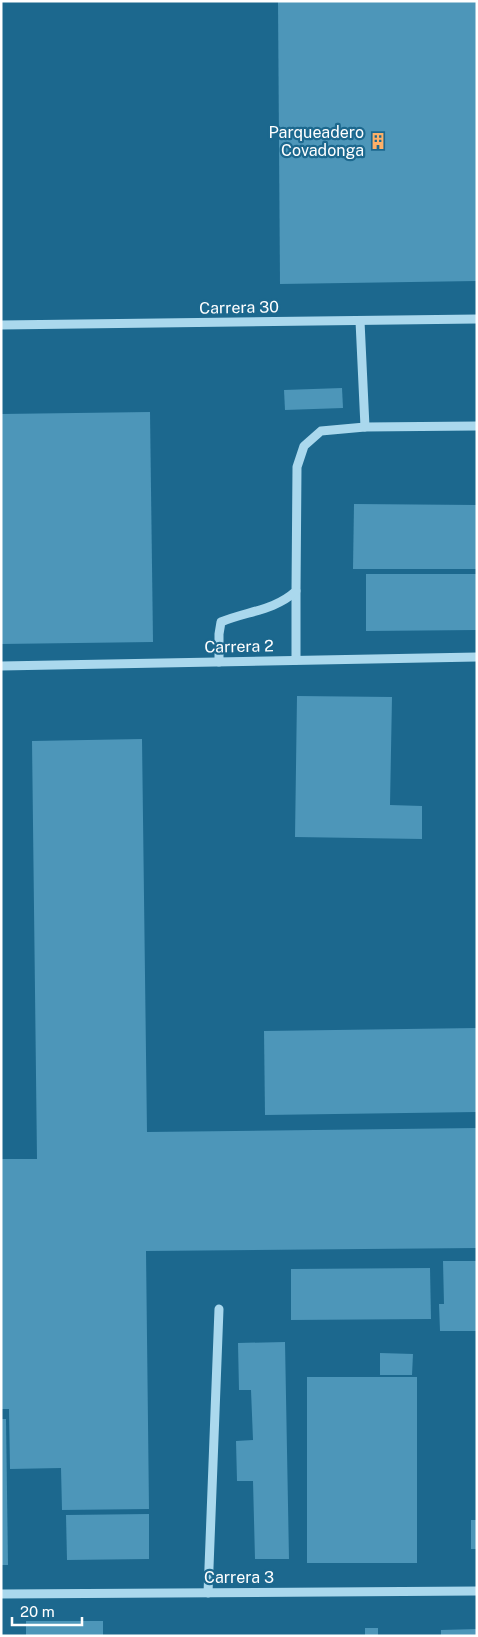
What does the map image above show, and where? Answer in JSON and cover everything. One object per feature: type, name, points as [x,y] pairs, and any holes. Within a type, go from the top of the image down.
[{"type":"street","name":"Carrera 30","points":[[1,325],[477,319]]},
{"type":"street","points":[[360,321],[365,427]]},
{"type":"street","points":[[296,660],[298,467],[304,446],[322,432],[365,427],[477,426]]},
{"type":"street","points":[[219,662],[221,622],[276,605],[286,600],[296,591]]},
{"type":"street","name":"Carrera 2","points":[[1,666],[477,657]]},
{"type":"street","points":[[208,1592],[220,1309]]},
{"type":"street","name":"Carrera 3","points":[[1,1594],[477,1590]]},
{"type":"building","name":"Parqueadero Covadonga","points":[[278,1],[477,1],[477,281],[280,284]]},
{"type":"building","points":[[342,388],[343,408],[285,410],[284,390]]},
{"type":"building","points":[[150,412],[153,642],[1,644],[1,414]]},
{"type":"building","points":[[354,504],[477,505],[477,569],[353,569]]},
{"type":"building","points":[[366,574],[477,574],[477,630],[366,631]]},
{"type":"building","points":[[297,696],[392,697],[390,805],[422,806],[422,839],[295,837]]},
{"type":"building","points":[[142,739],[147,1132],[477,1128],[477,1248],[146,1251],[149,1509],[62,1510],[61,1468],[10,1469],[9,1409],[1,1409],[1,1159],[37,1159],[32,741]]},
{"type":"building","points":[[477,1028],[477,1112],[265,1115],[264,1031]]},
{"type":"building","points":[[443,1261],[477,1261],[477,1331],[440,1331],[439,1304],[444,1304]]},
{"type":"building","points":[[430,1268],[431,1319],[291,1320],[291,1269]]},
{"type":"building","points":[[285,1342],[289,1559],[255,1559],[253,1481],[237,1481],[236,1441],[253,1440],[251,1390],[239,1390],[238,1343]]},
{"type":"building","points":[[380,1353],[413,1354],[412,1375],[380,1375]]},
{"type":"building","points":[[307,1377],[417,1377],[417,1563],[307,1563]]},
{"type":"building","points":[[1,1419],[6,1419],[8,1565],[1,1565]]},
{"type":"building","points":[[149,1514],[149,1559],[67,1560],[66,1515]]},
{"type":"building","points":[[471,1520],[477,1520],[477,1549],[471,1549]]},
{"type":"building","points":[[26,1621],[103,1621],[103,1636],[26,1636]]},
{"type":"building","points":[[365,1628],[378,1628],[378,1636],[365,1636]]},
{"type":"building","points":[[477,1629],[477,1636],[441,1636],[441,1630]]},
{"type":"place","name":"Parqueadero Covadonga","points":[[378,141]]}]
